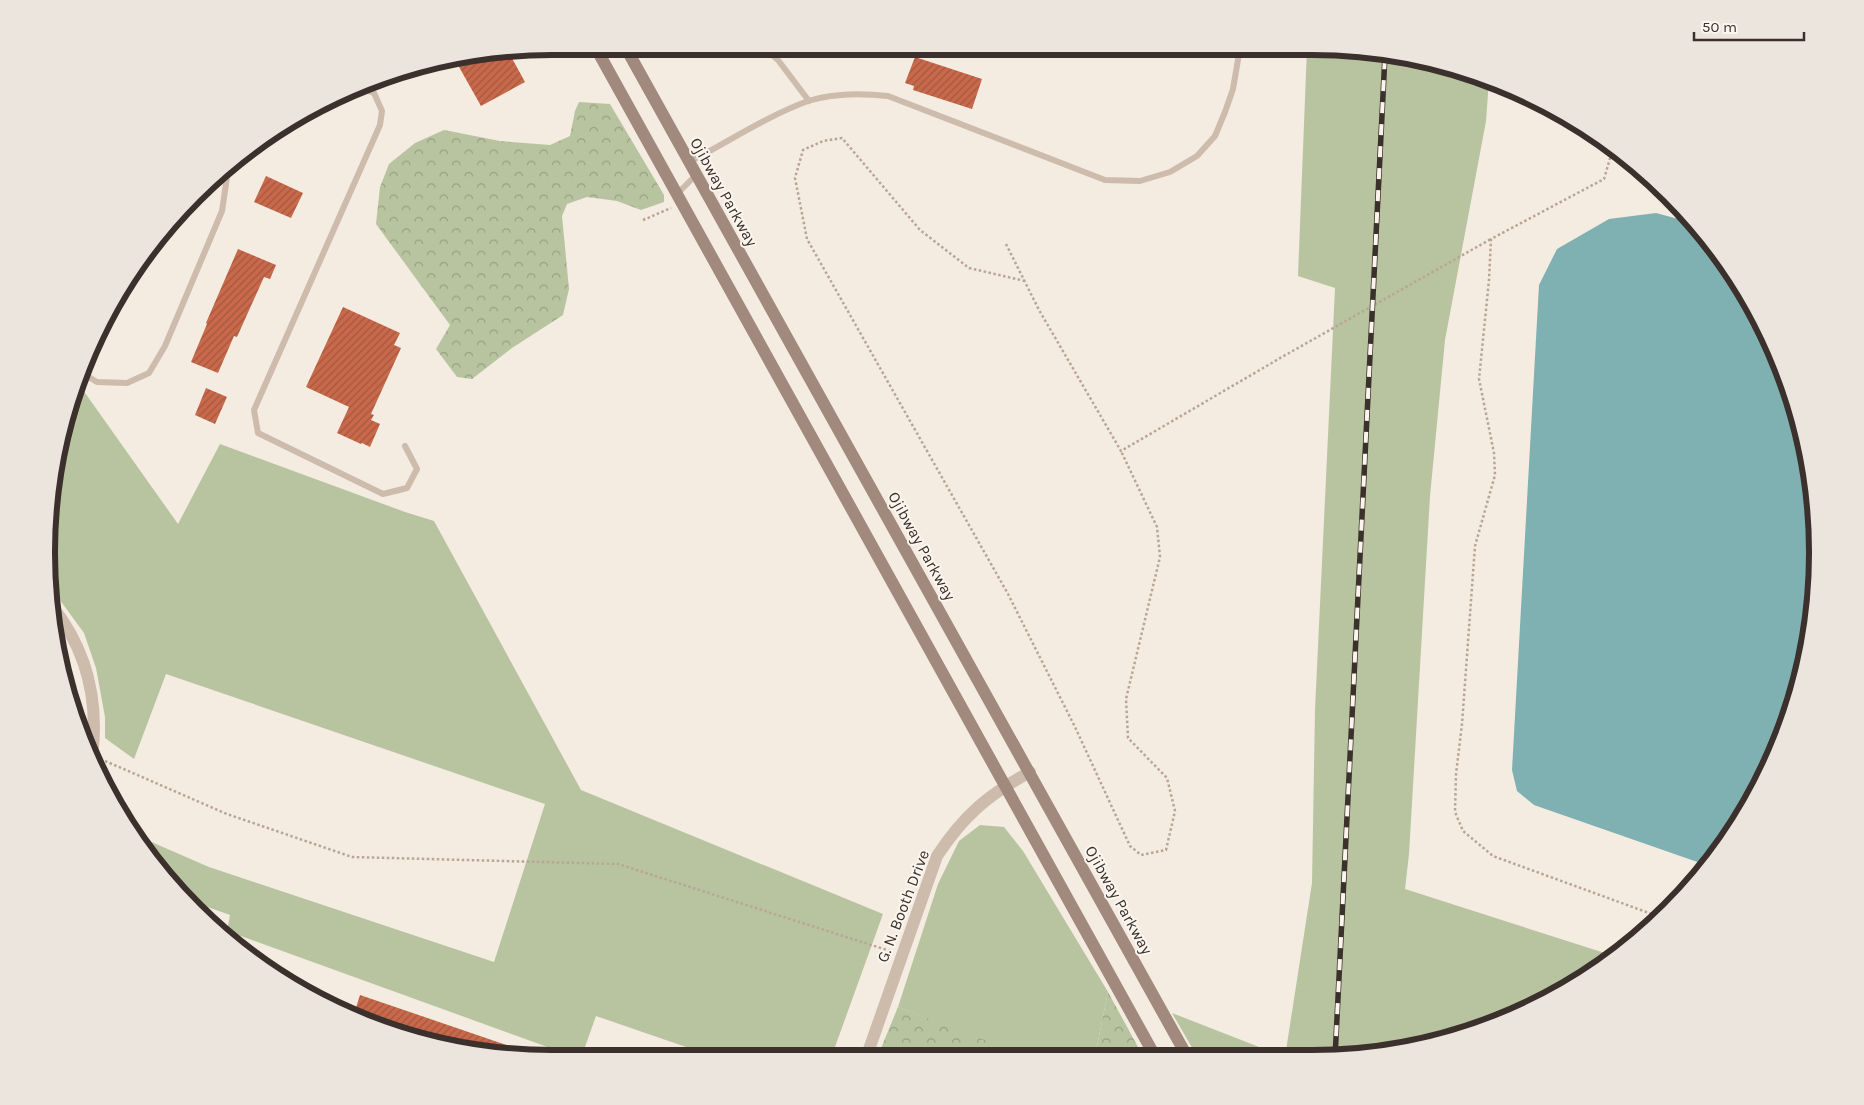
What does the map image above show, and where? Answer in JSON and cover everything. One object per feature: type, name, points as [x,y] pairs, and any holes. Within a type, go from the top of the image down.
[{"type":"main road","points":[[601,55],[1152,1050]]},
{"type":"main road","name":"Ojibway Parkway","points":[[630,55],[1184,1050]]},
{"type":"street","points":[[59,615],[74,640],[88,674],[94,704],[94,744]]},
{"type":"street","name":"G. N. Booth Drive","points":[[869,1050],[938,856],[963,821],[978,806],[1030,772]]},
{"type":"lane","points":[[772,55],[810,101]]},
{"type":"lane","points":[[689,163],[782,112],[810,101],[864,93],[888,96],[1105,180],[1140,181],[1170,172],[1197,156],[1214,136],[1226,112],[1233,89],[1239,55]]},
{"type":"lane","points":[[368,91],[374,93],[382,111],[380,126],[254,410],[258,432],[383,494],[407,488],[417,469],[405,446]]},
{"type":"lane","points":[[680,198],[696,175]]},
{"type":"lane","points":[[87,376],[97,382],[127,383],[149,373],[164,346],[222,211],[226,177]]},
{"type":"path","points":[[1006,244],[1040,310],[1121,451],[1157,527],[1160,556],[1126,700],[1128,738],[1168,778],[1175,812],[1166,850],[1141,855],[1130,846],[1075,728],[1008,594],[807,239],[795,178],[803,150],[823,141],[842,138],[920,230],[968,268],[1025,282]]},
{"type":"path","points":[[1121,451],[1282,357],[1604,179],[1611,156]]},
{"type":"path","points":[[643,220],[680,198]]},
{"type":"path","points":[[1491,240],[1479,380],[1494,453],[1495,475],[1475,546],[1462,724],[1456,774],[1455,812],[1463,831],[1493,856],[1652,915]]},
{"type":"path","points":[[100,760],[227,814],[352,857],[618,864],[902,955]]},
{"type":"green space","points":[[1307,55],[1376,59],[1440,72],[1488,88],[1486,121],[1445,340],[1430,496],[1409,854],[1405,889],[1605,953],[1588,966],[1532,999],[1471,1024],[1409,1040],[1344,1049],[1286,1050],[1312,883],[1315,710],[1335,288],[1298,276]]},
{"type":"green space","points":[[579,102],[610,104],[664,195],[664,202],[641,210],[617,201],[587,197],[567,204],[562,216],[569,289],[563,315],[512,348],[472,379],[457,377],[436,349],[450,325],[376,224],[380,187],[389,164],[415,143],[444,130],[500,141],[550,145],[570,136],[575,111]]},
{"type":"green space","points":[[82,389],[178,524],[220,444],[434,521],[581,790],[883,914],[834,1050],[767,1050],[761,1048],[760,1050],[695,1050],[596,1016],[584,1050],[556,1050],[231,933],[227,930],[230,915],[202,905],[178,881],[147,840],[209,867],[494,962],[545,804],[166,674],[134,759],[105,738],[105,717],[96,668],[84,633],[57,596],[55,552],[59,488],[72,424]]},
{"type":"green space","points":[[980,825],[1004,827],[1023,851],[1108,992],[1097,1046],[1094,1050],[1007,1050],[898,1007],[938,884],[959,841]]},
{"type":"green space","points":[[1108,992],[1140,1050],[1094,1050],[1097,1046]]},
{"type":"green space","points":[[898,1007],[1011,1050],[880,1050]]},
{"type":"green space","points":[[1172,1013],[1267,1050],[1193,1050]]},
{"type":"water","points":[[1656,213],[1682,220],[1725,276],[1758,332],[1783,393],[1792,424],[1805,488],[1809,552],[1808,585],[1805,617],[1792,681],[1783,712],[1758,773],[1725,829],[1700,863],[1534,805],[1517,791],[1512,770],[1539,285],[1557,249],[1609,219]]},
{"type":"building","points":[[511,57],[525,82],[481,106],[458,65]]},
{"type":"building","points":[[915,57],[982,79],[972,109],[913,90],[914,86],[905,83]]},
{"type":"building","points":[[266,176],[303,193],[291,218],[254,202]]},
{"type":"building","points":[[238,249],[276,265],[270,279],[264,277],[237,337],[234,336],[218,373],[191,362]]},
{"type":"building","points":[[343,307],[400,333],[394,345],[401,348],[371,414],[374,415],[371,420],[380,424],[370,447],[337,433],[349,407],[306,387]]},
{"type":"building","points":[[206,388],[227,397],[215,424],[195,415]]},
{"type":"building","points":[[360,995],[518,1049],[488,1046],[424,1033],[393,1024],[356,1009]]},
{"type":"railway","points":[[1335,1049],[1385,61]]}]
